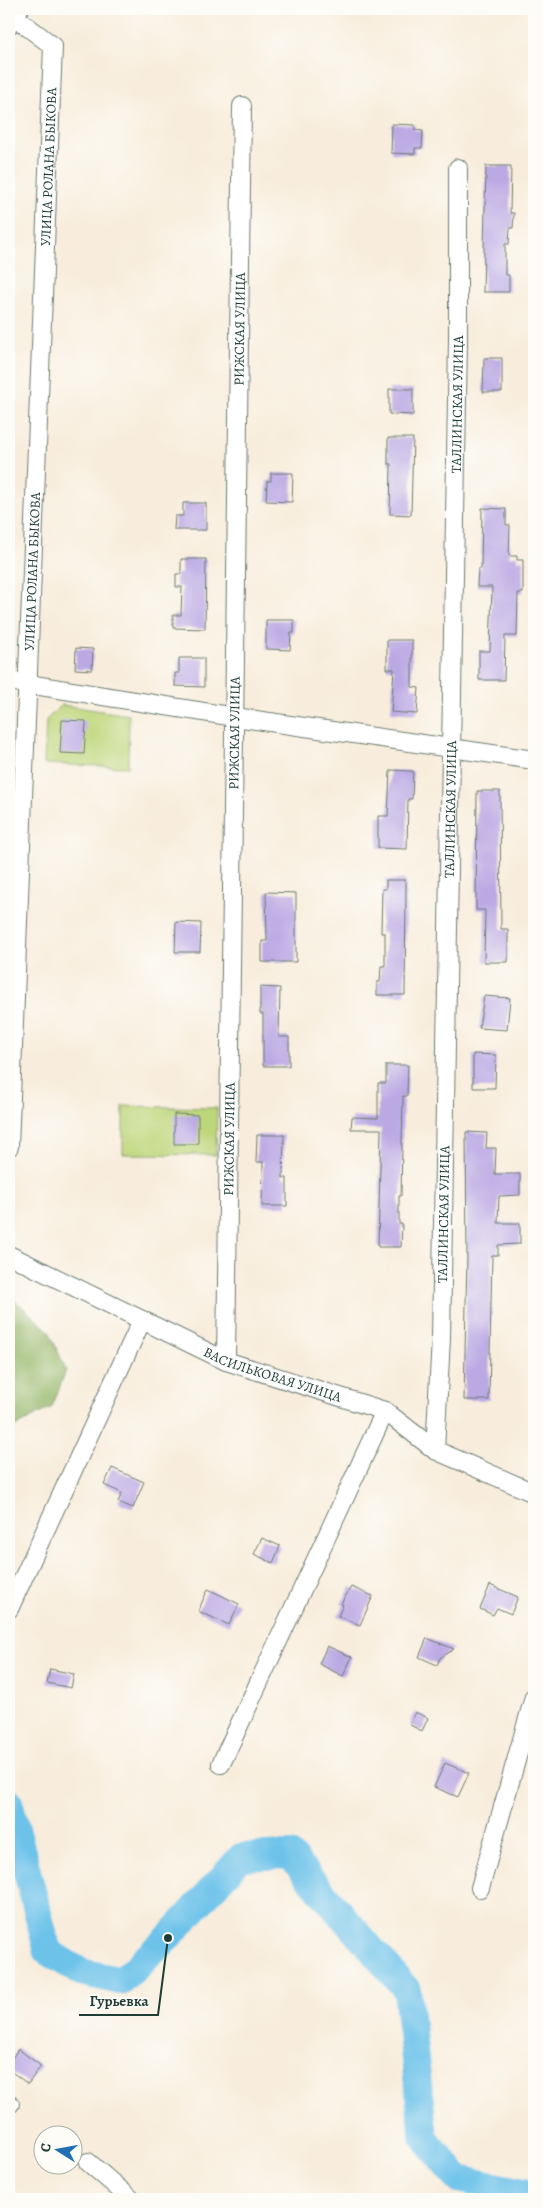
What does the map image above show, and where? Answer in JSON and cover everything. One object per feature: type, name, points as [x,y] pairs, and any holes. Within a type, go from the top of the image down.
[{"type":"street","name":"УЛИЦА РОЛАНА БЫКОВА","points":[[9,1147],[53,46],[12,15]]},
{"type":"street","name":"РИЖСКАЯ УЛИЦА","points":[[226,1361],[242,106]]},
{"type":"street","name":"ТАЛЛИНСКАЯ УЛИЦА","points":[[436,1450],[441,1339],[458,341],[458,168]]},
{"type":"street","points":[[9,681],[235,717],[534,760]]},
{"type":"street","name":"ВАСИЛЬКОВАЯ УЛИЦА","points":[[9,1255],[226,1361],[385,1411],[436,1450],[534,1492]]},
{"type":"street","points":[[9,1609],[142,1320]]},
{"type":"street","points":[[221,1764],[385,1411]]},
{"type":"street","points":[[480,1888],[534,1697]]},
{"type":"street","points":[[88,2162],[132,2199]]},
{"type":"green space","points":[[62,705],[129,715],[128,767],[44,764],[46,720]]},
{"type":"green space","points":[[123,1106],[217,1108],[216,1155],[123,1154]]},
{"type":"green space","points":[[9,1295],[49,1331],[66,1370],[52,1407],[9,1430]]},
{"type":"building","points":[[392,124],[415,125],[415,130],[423,131],[422,148],[415,148],[415,154],[391,153]]},
{"type":"building","points":[[486,166],[511,166],[510,213],[514,213],[513,228],[510,228],[509,244],[505,244],[505,275],[509,275],[509,292],[483,292]]},
{"type":"building","points":[[484,358],[502,358],[502,392],[483,392]]},
{"type":"building","points":[[389,389],[413,389],[413,415],[389,414]]},
{"type":"building","points":[[388,438],[413,438],[411,515],[390,514],[391,464],[388,464]]},
{"type":"building","points":[[271,473],[293,473],[292,502],[266,501],[267,481],[271,481]]},
{"type":"building","points":[[183,503],[206,503],[206,530],[174,530],[175,516],[183,516]]},
{"type":"building","points":[[482,508],[506,509],[506,525],[510,525],[509,556],[517,556],[517,560],[523,560],[523,593],[518,593],[517,636],[505,636],[504,680],[479,680],[479,651],[490,651],[492,587],[477,587],[478,569],[481,569]]},
{"type":"building","points":[[181,559],[206,559],[205,629],[173,628],[173,615],[181,615],[182,587],[176,587],[176,574],[181,574]]},
{"type":"building","points":[[266,620],[294,620],[294,633],[291,633],[290,650],[266,649]]},
{"type":"building","points":[[387,640],[412,640],[412,687],[419,688],[417,714],[391,712],[394,669],[387,669]]},
{"type":"building","points":[[76,648],[93,649],[92,670],[75,669]]},
{"type":"building","points":[[179,658],[204,658],[204,687],[175,686],[175,673],[179,673]]},
{"type":"building","points":[[62,720],[86,721],[84,754],[60,753]]},
{"type":"building","points":[[390,770],[413,771],[412,799],[408,799],[407,849],[378,848],[378,816],[388,816]]},
{"type":"building","points":[[477,791],[500,791],[501,929],[508,929],[508,962],[484,962],[485,910],[476,910]]},
{"type":"building","points":[[386,880],[405,880],[406,885],[405,995],[377,995],[377,982],[380,982],[381,966],[385,966],[385,933],[381,933],[382,889],[386,889]]},
{"type":"building","points":[[266,892],[296,893],[296,962],[262,962],[262,941],[267,941]]},
{"type":"building","points":[[176,922],[201,923],[200,952],[175,952]]},
{"type":"building","points":[[260,987],[280,988],[279,1037],[289,1037],[289,1066],[263,1066],[263,1014],[260,1014]]},
{"type":"building","points":[[484,996],[510,998],[507,1030],[479,1028]]},
{"type":"building","points":[[473,1054],[496,1055],[495,1088],[473,1088]]},
{"type":"building","points":[[386,1065],[408,1065],[407,1096],[403,1096],[401,1196],[399,1196],[399,1224],[402,1224],[401,1247],[378,1247],[381,1129],[351,1129],[352,1117],[378,1118],[378,1083],[386,1083]]},
{"type":"building","points":[[174,1114],[198,1115],[198,1144],[174,1144]]},
{"type":"building","points":[[466,1132],[487,1133],[486,1148],[496,1148],[495,1174],[520,1174],[520,1195],[499,1196],[498,1223],[520,1223],[520,1244],[498,1245],[498,1255],[492,1255],[489,1400],[464,1400],[467,1256]]},
{"type":"building","points":[[257,1135],[284,1135],[283,1178],[287,1178],[287,1206],[262,1206],[263,1162],[256,1162]]},
{"type":"building","points":[[112,1468],[144,1482],[133,1508],[118,1502],[122,1493],[104,1485]]},
{"type":"building","points":[[262,1538],[280,1546],[273,1563],[254,1554]]},
{"type":"building","points":[[490,1585],[518,1597],[511,1614],[497,1608],[493,1615],[480,1609]]},
{"type":"building","points":[[351,1587],[373,1596],[360,1625],[338,1616],[343,1605],[341,1604]]},
{"type":"building","points":[[208,1589],[239,1604],[229,1625],[198,1611]]},
{"type":"building","points":[[427,1638],[454,1649],[440,1658],[437,1665],[419,1657]]},
{"type":"building","points":[[327,1646],[352,1657],[343,1676],[319,1664]]},
{"type":"building","points":[[50,1669],[74,1674],[71,1688],[47,1683]]},
{"type":"building","points":[[415,1712],[428,1718],[422,1731],[410,1725]]},
{"type":"building","points":[[445,1763],[469,1773],[458,1797],[434,1787]]},
{"type":"building","points":[[18,2049],[41,2066],[28,2084],[9,2070],[9,2063]]},
{"type":"waterway","points":[[9,1802],[48,1952],[81,1972],[121,1981],[168,1938],[241,1857],[290,1855],[407,1990],[424,2137],[458,2179],[534,2194]]},
{"type":"place","name":"Гурьевка","points":[[168,1938]]}]
